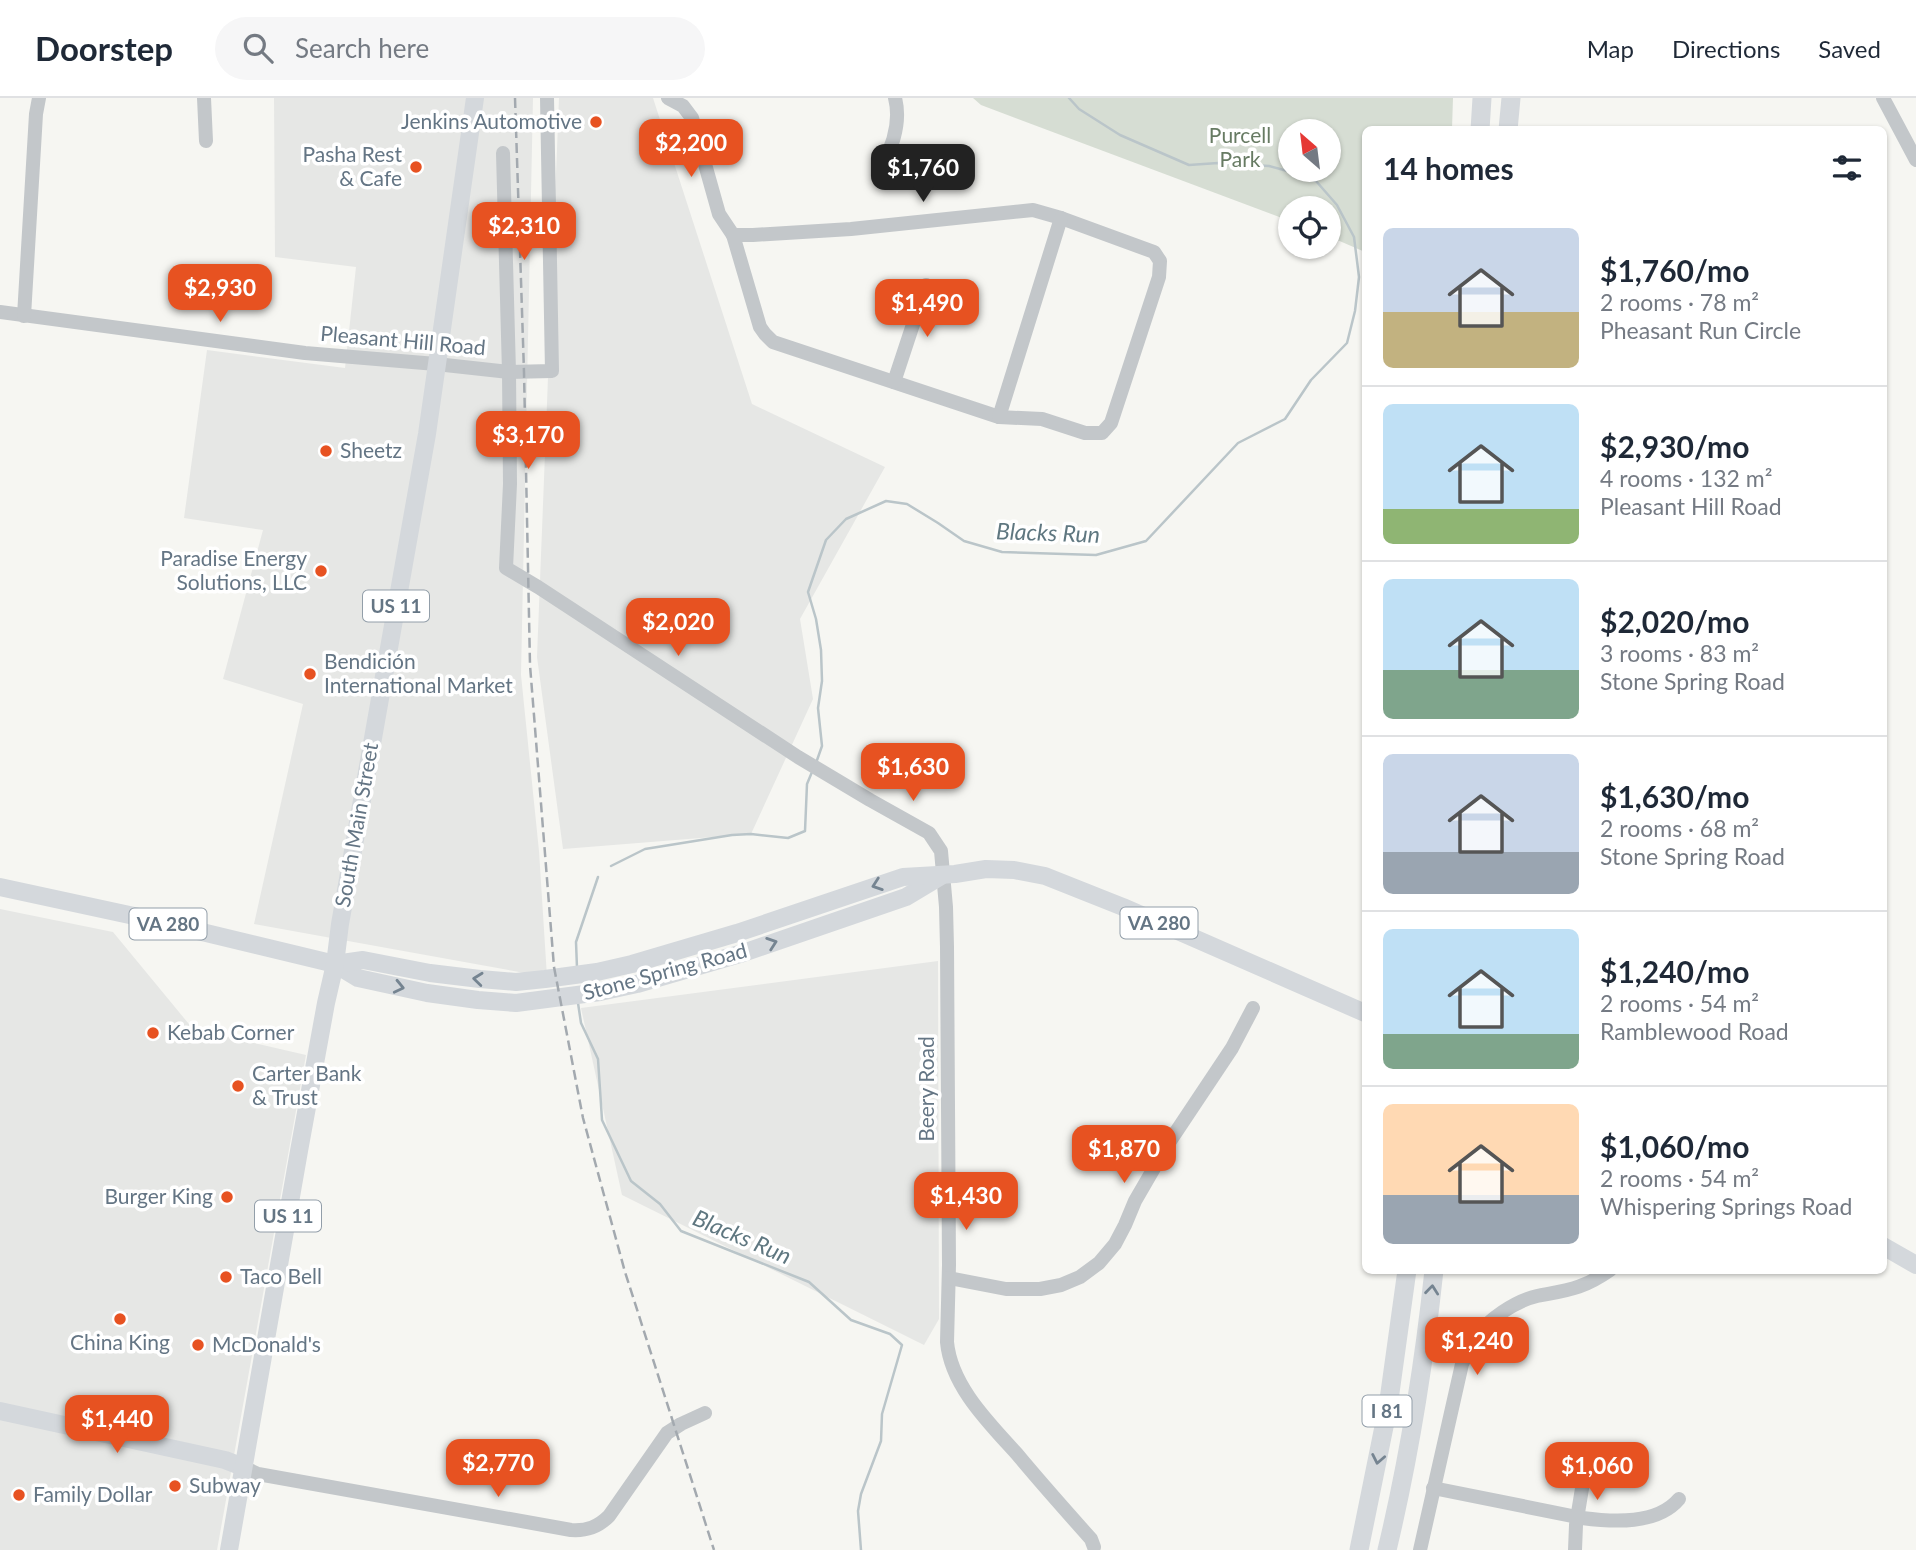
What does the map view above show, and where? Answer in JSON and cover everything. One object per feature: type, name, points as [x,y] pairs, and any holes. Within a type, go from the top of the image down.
[{"type":"highway","points":[[1480,126],[1482,98]]},
{"type":"highway","points":[[1508,126],[1511,98]]},
{"type":"highway","name":"I 81","points":[[1359,1550],[1388,1407],[1406,1274]]},
{"type":"highway","name":"I 81","points":[[1387,1550],[1420,1380],[1433,1274]]},
{"type":"main road","name":"South Main Street","points":[[229,1550],[335,964],[425,444],[475,98]]},
{"type":"main road","name":"Stone Spring Road","points":[[335,964],[363,960],[430,973],[516,982],[597,972],[737,933],[902,877],[986,869],[1014,870],[1045,876],[1123,907],[1362,1012]]},
{"type":"main road","name":"Stone Spring Road","points":[[0,887],[335,964],[358,978],[427,993],[516,1003],[600,992],[637,984],[743,953],[906,897],[944,874]]},
{"type":"main road","points":[[1887,1248],[1916,1265]]},
{"type":"main road","points":[[0,1411],[213,1457],[243,1467]]},
{"type":"street","points":[[24,316],[38,98]]},
{"type":"street","points":[[204,98],[206,141]]},
{"type":"street","name":"Pleasant Hill Road","points":[[0,312],[305,353],[509,372],[552,371],[547,98]]},
{"type":"street","points":[[883,164],[891,148],[896,127],[895,98]]},
{"type":"street","points":[[1883,98],[1916,160]]},
{"type":"street","points":[[675,99],[686,108],[692,118],[719,214],[733,235],[760,327],[773,342],[999,418],[1042,419],[1085,433],[1102,433],[1111,423],[1159,277],[1160,261],[1154,252],[1032,210],[851,229],[733,235]]},
{"type":"street","points":[[503,153],[510,484],[506,568],[825,774],[929,833],[941,850],[944,874]]},
{"type":"street","points":[[999,418],[1061,218]]},
{"type":"street","points":[[894,382],[926,285]]},
{"type":"street","name":"Beery Road","points":[[944,874],[949,1353],[957,1374],[986,1417],[1091,1539],[1094,1547]]},
{"type":"street","points":[[949,1278],[1006,1289],[1040,1289],[1061,1285],[1080,1277],[1098,1263],[1115,1244],[1135,1201],[1168,1144],[1232,1048],[1253,1008]]},
{"type":"street","points":[[1420,1550],[1462,1364],[1475,1338],[1486,1326],[1518,1303],[1535,1296],[1584,1286],[1604,1274]]},
{"type":"street","points":[[243,1467],[258,1474],[583,1530],[599,1525],[609,1516],[667,1433],[705,1413]]},
{"type":"street","points":[[1575,1550],[1577,1517],[1588,1452]]},
{"type":"street","points":[[1433,1488],[1577,1517],[1607,1520],[1636,1519],[1664,1511],[1679,1499]]},
{"type":"shaded area","points":[[274,98],[533,98],[521,675],[539,851],[547,977],[254,924],[303,704],[223,679],[263,530],[184,518],[207,350],[345,368],[356,267],[275,257]]},
{"type":"shaded area","points":[[559,98],[653,98],[752,404],[885,467],[800,619],[813,699],[751,834],[563,849],[537,657]]},
{"type":"shaded area","points":[[0,909],[113,932],[193,1029],[306,1055],[217,1550],[0,1550]]},
{"type":"shaded area","points":[[938,961],[939,1319],[924,1345],[622,1195],[581,1008]]},
{"type":"green space","name":"Purcell Park","points":[[973,98],[1453,98],[1452,126],[1362,126],[1362,251],[1341,242],[1341,196],[1278,196],[1278,216],[981,105]]},
{"type":"waterway","name":"Blacks Run","points":[[816,763],[822,746],[818,708],[822,681],[821,650],[808,592],[826,540],[846,519],[886,501],[907,504],[964,541],[1002,552],[1096,555],[1146,541],[1238,443],[1285,419],[1311,380],[1347,343],[1355,311],[1359,277],[1354,237],[1337,205],[1316,181],[1269,166],[1218,163],[1189,165],[1120,135],[1079,109],[1069,98]]},
{"type":"waterway","name":"Blacks Run","points":[[611,866],[645,849],[732,835],[788,838],[805,831],[807,784],[812,772]]},
{"type":"waterway","name":"Blacks Run","points":[[577,968],[576,942],[598,877]]},
{"type":"waterway","name":"Blacks Run","points":[[578,1003],[581,1023],[598,1059],[602,1120],[631,1181],[660,1204],[681,1231],[809,1282],[851,1320],[890,1334],[902,1345],[882,1414],[881,1441],[861,1494],[858,1511],[861,1550]]},
{"type":"railway","points":[[515,98],[530,665],[554,967],[583,1118],[625,1272],[714,1550]]},
{"type":"place","name":"Jenkins Automotive","points":[[596,122]]},
{"type":"place","name":"Pasha Rest & Cafe","points":[[416,167]]},
{"type":"place","name":"Sheetz","points":[[326,451]]},
{"type":"place","name":"Paradise Energy Solutions, LLC","points":[[321,571]]},
{"type":"place","name":"Bendición International Market","points":[[310,674]]},
{"type":"place","name":"Kebab Corner","points":[[153,1033]]},
{"type":"place","name":"Carter Bank & Trust","points":[[238,1086]]},
{"type":"place","name":"Burger King","points":[[227,1197]]},
{"type":"place","name":"Taco Bell","points":[[226,1277]]},
{"type":"place","name":"China King","points":[[120,1319]]},
{"type":"place","name":"McDonald's","points":[[198,1345]]},
{"type":"place","name":"Subway","points":[[175,1486]]},
{"type":"place","name":"Family Dollar","points":[[19,1495]]}]
